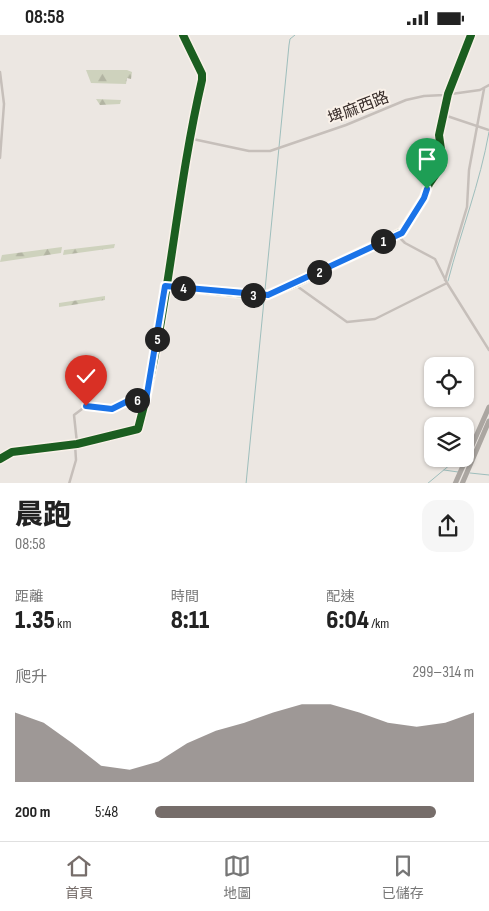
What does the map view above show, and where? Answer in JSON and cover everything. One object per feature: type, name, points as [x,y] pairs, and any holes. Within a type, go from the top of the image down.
[{"type":"highway","points":[[455,483],[489,407]]},
{"type":"highway","points":[[462,483],[489,421]]},
{"type":"street","points":[[0,454],[76,444],[137,431],[146,400],[188,138],[202,75],[183,35]]},
{"type":"street","points":[[165,286],[264,296],[402,233],[424,198],[429,184],[443,165],[439,135],[448,94],[471,35]]},
{"type":"street","points":[[0,72],[4,104],[0,158]]},
{"type":"street","points":[[293,284],[347,322],[374,319],[446,282],[467,207],[469,170],[484,89],[489,85]]},
{"type":"street","name":"埤麻西路","points":[[188,138],[249,151],[279,149],[364,118],[406,100],[484,89]]},
{"type":"street","points":[[444,115],[489,130]]},
{"type":"street","points":[[397,235],[405,243],[435,259],[446,282],[489,350]]},
{"type":"street","points":[[69,483],[76,460],[74,415],[86,406],[112,409],[128,401],[146,400]]},
{"type":"street","points":[[0,459],[12,452]]},
{"type":"green space","points":[[86,70],[127,70],[132,72],[131,79],[127,78],[126,84],[91,83]]},
{"type":"green space","points":[[96,99],[121,100],[120,104],[100,105]]},
{"type":"green space","points":[[115,244],[114,248],[63,255],[64,250]]},
{"type":"green space","points":[[62,247],[61,253],[0,262],[2,255]]},
{"type":"green space","points":[[105,296],[105,300],[59,307],[59,303]]},
{"type":"waterway","points":[[246,483],[289,45],[290,39],[295,35]]},
{"type":"waterway","points":[[448,281],[481,170],[489,132]]},
{"type":"waterway","points":[[428,483],[447,467]]},
{"type":"waterway","points":[[444,470],[458,472]]},
{"type":"waterway","points":[[470,473],[489,475]]},
{"type":"cycle path","points":[[0,459],[12,452],[77,444],[138,429],[157,343],[185,167],[202,80],[202,74],[183,35]]},
{"type":"cycle path","points":[[165,286],[265,296],[402,232],[424,198],[429,184],[443,164],[439,135],[448,94],[471,35]]},
{"type":"route","points":[[86,406],[112,409],[128,401],[146,400],[165,286],[268,295],[402,233],[424,198],[427,189]]}]
